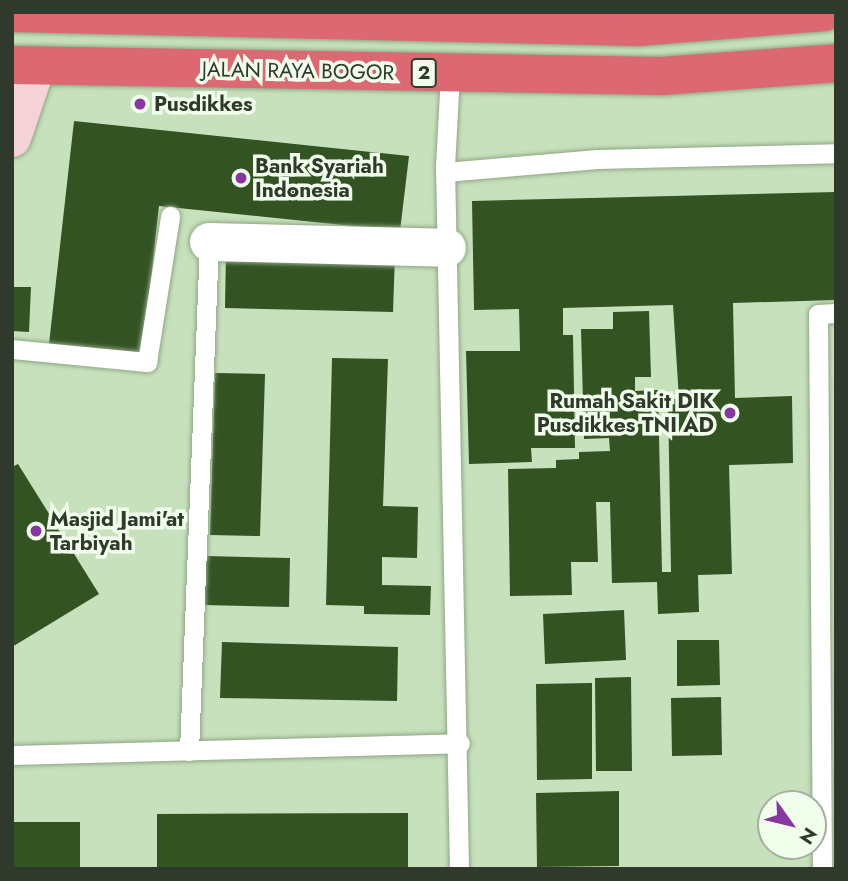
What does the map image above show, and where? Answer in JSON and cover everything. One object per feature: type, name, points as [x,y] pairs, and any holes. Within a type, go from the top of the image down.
[{"type":"highway","points":[[24,66],[26,14],[455,26],[824,12]]},
{"type":"highway","points":[[450,74],[455,26]]},
{"type":"highway","name":"JALAN RAYA BOGOR","points":[[24,66],[661,76],[836,62]]},
{"type":"street","points":[[12,138],[24,66]]},
{"type":"street","points":[[209,242],[447,248]]},
{"type":"lane","points":[[450,74],[445,172],[460,743],[459,869]]},
{"type":"lane","points":[[445,172],[597,159],[836,153]]},
{"type":"lane","points":[[12,349],[147,362],[170,216]]},
{"type":"lane","points":[[189,751],[209,242]]},
{"type":"lane","points":[[826,865],[818,314],[836,313]]},
{"type":"lane","points":[[12,755],[460,743]]},
{"type":"building","points":[[74,121],[409,156],[400,231],[159,206],[143,354],[49,344]]},
{"type":"building","name":"Rumah Sakit DIK Pusdikkes TNI AD","points":[[836,192],[836,300],[733,303],[735,398],[792,396],[793,463],[729,465],[732,574],[698,575],[699,612],[658,614],[657,582],[612,583],[610,502],[596,502],[598,562],[571,562],[572,595],[510,596],[508,469],[556,468],[556,460],[579,459],[579,452],[610,451],[609,438],[584,439],[581,329],[613,329],[613,312],[649,311],[651,377],[635,377],[635,391],[658,390],[662,572],[671,572],[668,399],[679,399],[673,305],[563,308],[563,335],[573,335],[575,448],[531,448],[532,462],[469,464],[466,351],[520,351],[519,309],[474,310],[472,201]]},
{"type":"building","points":[[226,250],[395,254],[393,312],[225,308]]},
{"type":"building","points":[[12,287],[31,287],[29,332],[12,331]]},
{"type":"building","points":[[332,358],[388,359],[383,506],[418,507],[417,558],[382,557],[382,585],[431,586],[430,615],[364,614],[364,606],[326,605]]},
{"type":"building","points":[[215,373],[265,374],[260,536],[210,535]]},
{"type":"building","name":"Masjid Jami'at Tarbiyah","points":[[18,464],[99,594],[12,647],[12,467]]},
{"type":"building","points":[[206,556],[290,558],[289,607],[204,605]]},
{"type":"building","points":[[624,610],[626,660],[545,664],[543,614]]},
{"type":"building","points":[[677,640],[719,640],[720,685],[677,686]]},
{"type":"building","points":[[222,642],[398,647],[397,701],[220,698]]},
{"type":"building","points":[[631,677],[632,771],[596,771],[595,678]]},
{"type":"building","points":[[592,683],[592,779],[537,780],[536,684]]},
{"type":"building","points":[[721,697],[722,755],[672,756],[671,698]]},
{"type":"building","points":[[619,791],[619,866],[537,867],[536,793]]},
{"type":"building","points":[[408,813],[408,869],[157,869],[157,814]]},
{"type":"building","points":[[12,822],[80,822],[80,869],[12,869]]},
{"type":"place","name":"Pusdikkes","points":[[140,104]]},
{"type":"place","name":"Bank Syariah Indonesia","points":[[241,178]]},
{"type":"place","name":"Rumah Sakit DIK Pusdikkes TNI AD","points":[[730,413]]},
{"type":"place","name":"Masjid Jami'at Tarbiyah","points":[[36,531]]}]
